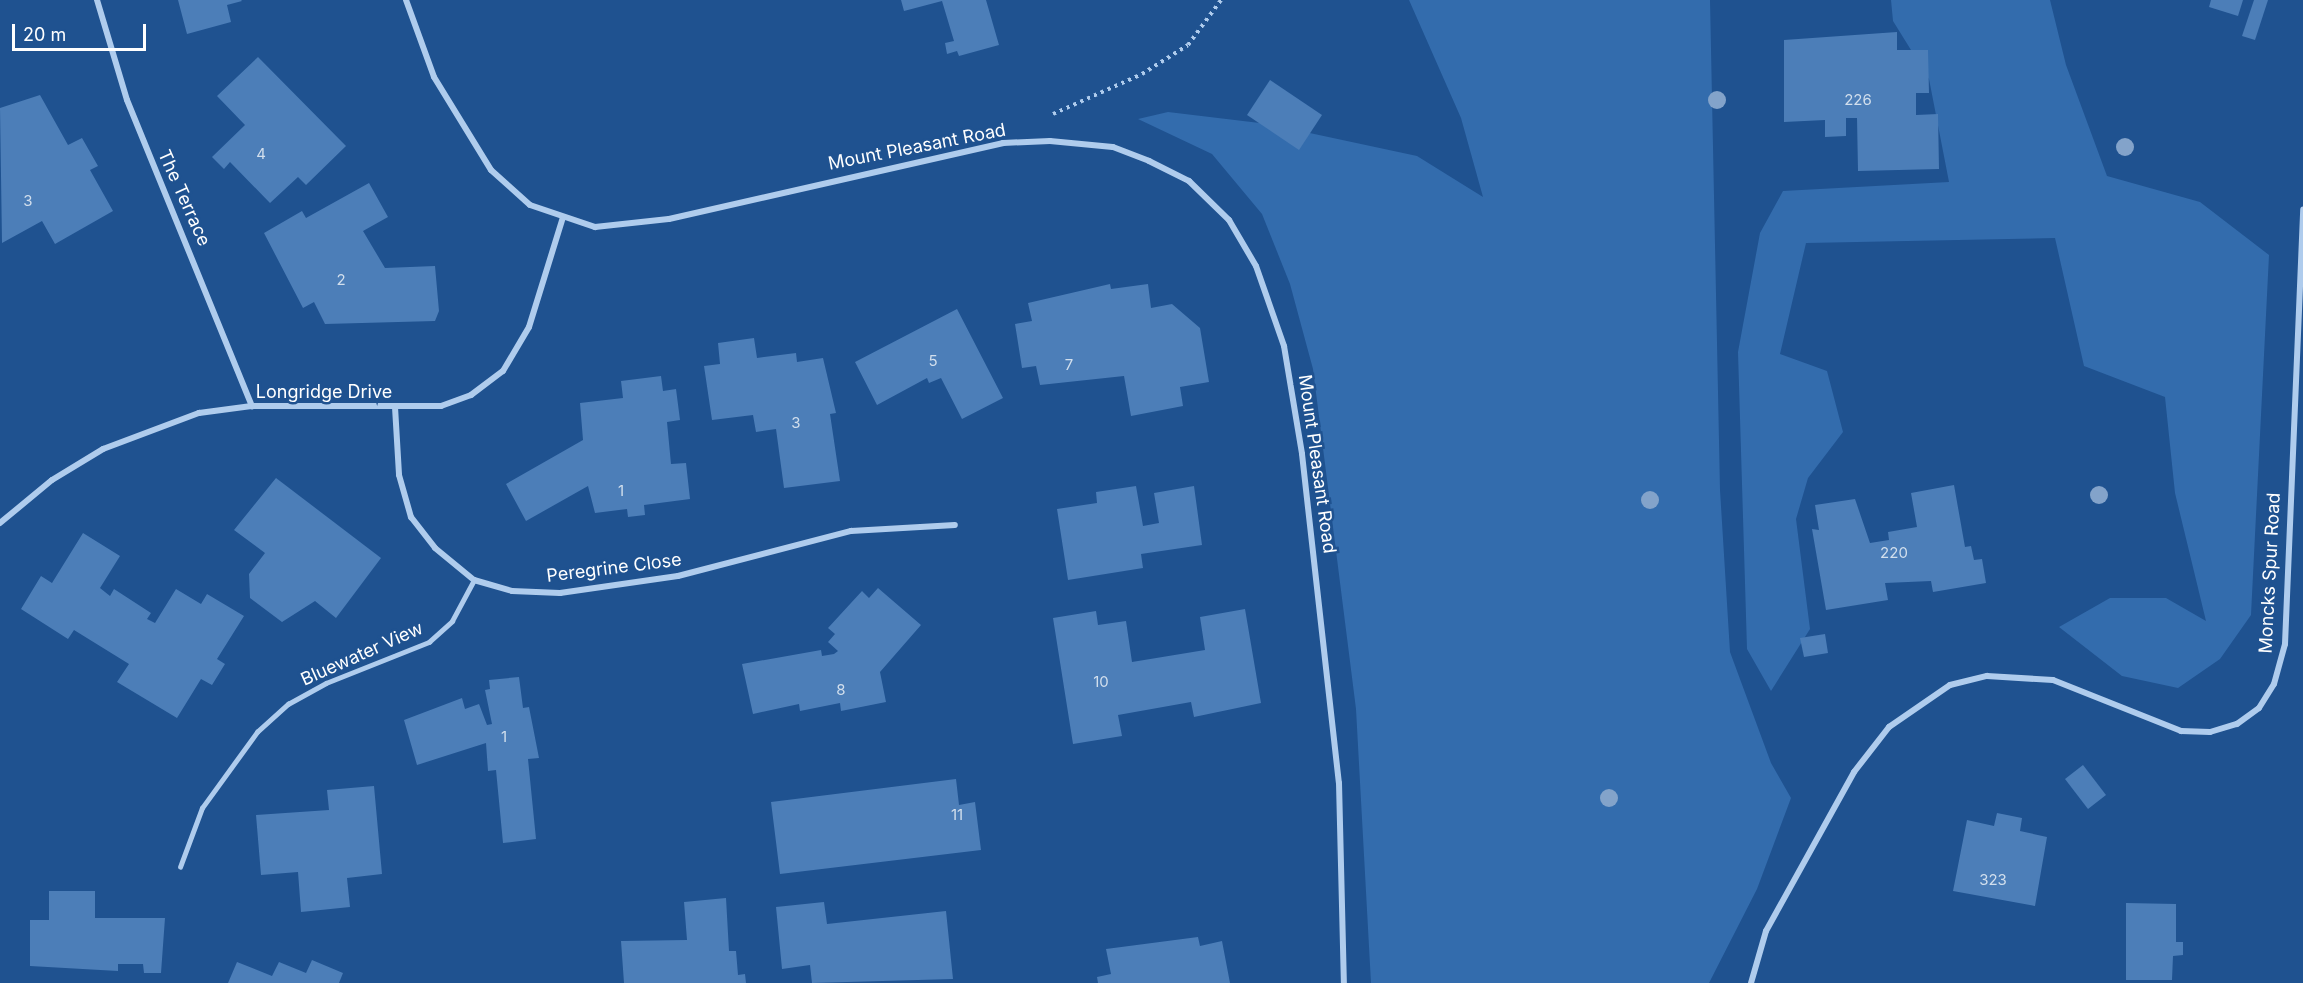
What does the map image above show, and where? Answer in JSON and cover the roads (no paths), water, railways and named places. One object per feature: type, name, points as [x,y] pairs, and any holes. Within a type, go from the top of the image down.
[{"type":"street","name":"The Terrace","points":[[97,0],[127,100],[252,406]]},
{"type":"street","name":"Mount Pleasant Road","points":[[406,0],[434,77],[491,170],[530,205],[595,227],[638,225],[1003,143],[1080,142],[1149,161],[1189,181],[1221,212],[1256,266],[1284,346],[1327,645],[1339,783],[1344,983]]},
{"type":"street","name":"Moncks Spur Road","points":[[1751,983],[1766,931],[1854,772],[1889,727],[1950,685],[1987,676],[2053,680],[2181,731],[2210,732],[2236,724],[2259,708],[2274,684],[2285,644],[2303,209]]},
{"type":"street","name":"Longridge Drive","points":[[0,524],[52,480],[103,448],[199,413],[252,406],[441,406],[471,395],[503,371],[530,327],[563,217]]},
{"type":"street","name":"Peregrine Close","points":[[395,407],[399,475],[411,517],[435,548],[474,580],[512,591],[560,593],[678,576],[851,531],[955,525]]},
{"type":"lane","name":"Bluewater View","points":[[180,867],[202,808],[257,732],[288,704],[326,683],[429,642],[452,621],[474,580]]}]
